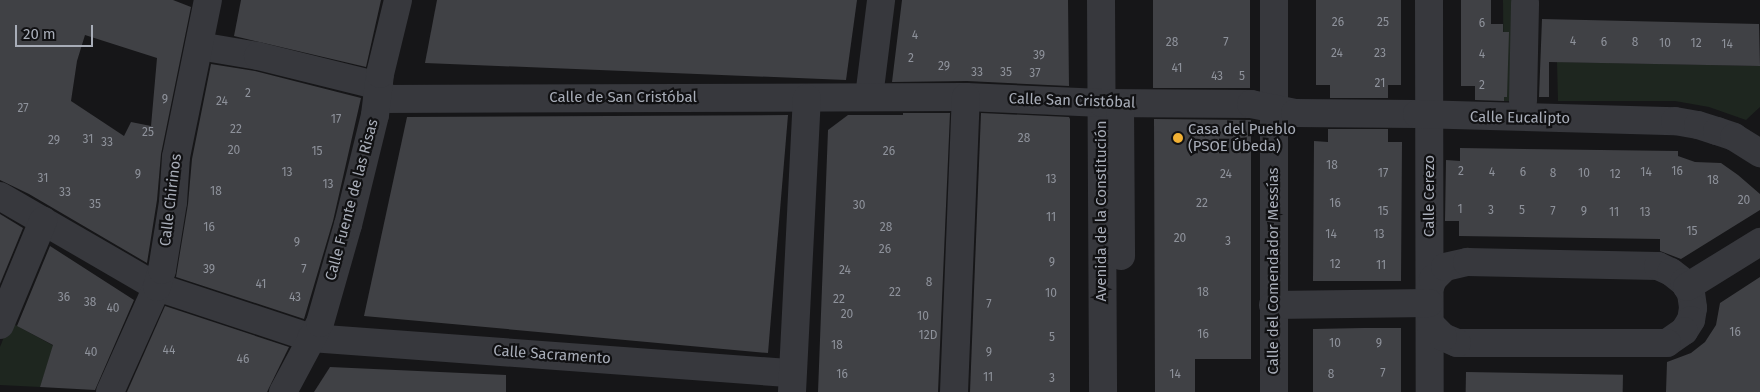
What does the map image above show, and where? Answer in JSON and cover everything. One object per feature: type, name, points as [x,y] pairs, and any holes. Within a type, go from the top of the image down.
[{"type":"street","name":"Calle Chirinos","points":[[110,392],[157,287],[174,202],[176,157],[208,0]]},
{"type":"street","name":"Calle Fuente de las Risas","points":[[283,392],[320,323],[348,225],[398,0]]},
{"type":"street","points":[[869,97],[881,0]]},
{"type":"street","name":"Avenida de la Constitución","points":[[1101,0],[1111,103],[1121,392]]},
{"type":"street","name":"Avenida de la Constitución","points":[[1103,392],[1111,103],[1120,0]]},
{"type":"street","name":"Calle del Comendador Messías","points":[[1274,0],[1274,392]]},
{"type":"street","name":"Calle Cerezo","points":[[1429,0],[1430,392]]},
{"type":"street","points":[[1523,101],[1525,4]]},
{"type":"street","name":"Calle de San Cristóbal","points":[[199,46],[258,56],[378,93],[807,98],[869,97]]},
{"type":"street","name":"Calle San Cristóbal","points":[[869,97],[966,97],[1111,103],[1251,104],[1274,109]]},
{"type":"street","points":[[954,392],[966,97]]},
{"type":"street","points":[[792,382],[807,98]]},
{"type":"street","name":"Calle Eucalipto","points":[[1274,109],[1295,113],[1675,121],[1698,125],[1734,137],[1760,153]]},
{"type":"street","name":"Calle Sacramento","points":[[0,196],[157,287],[311,338],[792,382]]},
{"type":"street","points":[[0,325],[43,221]]},
{"type":"street","points":[[1687,287],[1760,242]]},
{"type":"street","points":[[1467,262],[1658,266],[1671,272],[1687,287],[1693,299],[1691,320],[1680,336],[1667,343],[1457,343],[1443,337],[1429,305],[1433,279],[1445,267],[1467,262]]},
{"type":"street","points":[[1273,305],[1429,305]]},
{"type":"shaded area","points":[[1503,0],[1522,0],[1518,101],[1504,101]]},
{"type":"shaded area","points":[[1557,62],[1760,66],[1760,107],[1746,120],[1709,107],[1675,101],[1558,101]]},
{"type":"shaded area","points":[[10,322],[54,346],[40,387],[0,385],[0,347]]},
{"type":"building","points":[[0,0],[173,0],[191,7],[161,154],[157,200],[147,263],[29,194],[0,180]],"holes":[[[85,35],[157,58],[151,126],[131,122],[124,136],[71,101],[77,61]]]},
{"type":"building","points":[[241,0],[381,0],[366,67],[234,36]]},
{"type":"building","points":[[437,0],[857,0],[846,80],[425,63]]},
{"type":"building","points":[[902,0],[1068,0],[1069,86],[967,81],[892,82]]},
{"type":"building","points":[[1153,0],[1250,0],[1250,88],[1153,88]]},
{"type":"building","points":[[1316,0],[1401,0],[1401,85],[1388,85],[1388,98],[1330,98],[1330,85],[1316,85]]},
{"type":"building","points":[[1461,0],[1491,0],[1491,24],[1503,24],[1503,32],[1509,32],[1507,97],[1504,97],[1504,101],[1475,100],[1475,86],[1461,86]]},
{"type":"building","points":[[1542,19],[1759,24],[1760,66],[1549,62],[1549,97],[1539,97]]},
{"type":"building","points":[[211,64],[255,71],[361,98],[333,221],[304,319],[176,277],[188,204],[192,159]]},
{"type":"building","points":[[903,113],[950,113],[938,392],[818,392],[828,130],[848,115],[903,115]]},
{"type":"building","points":[[981,113],[1069,117],[1070,119],[1070,392],[970,392]]},
{"type":"building","points":[[788,115],[768,353],[364,316],[407,117]]},
{"type":"building","points":[[1154,119],[1251,120],[1251,359],[1195,359],[1195,392],[1155,392]]},
{"type":"building","points":[[1328,129],[1388,129],[1388,142],[1402,142],[1401,281],[1313,281],[1314,141],[1328,142]]},
{"type":"building","points":[[1460,148],[1678,151],[1678,156],[1695,162],[1721,163],[1738,175],[1760,194],[1760,210],[1681,259],[1660,251],[1660,239],[1459,236],[1459,221],[1445,221],[1446,160],[1460,161]]},
{"type":"building","points":[[0,214],[23,228],[0,284]]},
{"type":"building","points":[[50,246],[134,300],[95,390],[40,387],[53,345],[17,326]]},
{"type":"building","points":[[1760,277],[1760,392],[1666,392],[1667,362],[1691,353],[1705,342],[1716,325],[1720,303]]},
{"type":"building","points":[[165,306],[289,347],[267,392],[127,392]]},
{"type":"building","points":[[1401,328],[1401,392],[1313,392],[1313,329]]},
{"type":"building","points":[[330,367],[506,375],[506,392],[314,392]]},
{"type":"building","points":[[1466,372],[1623,375],[1623,392],[1466,392]]},
{"type":"place","name":"Casa del Pueblo (PSOE Úbeda)","points":[[1178,138]]}]
